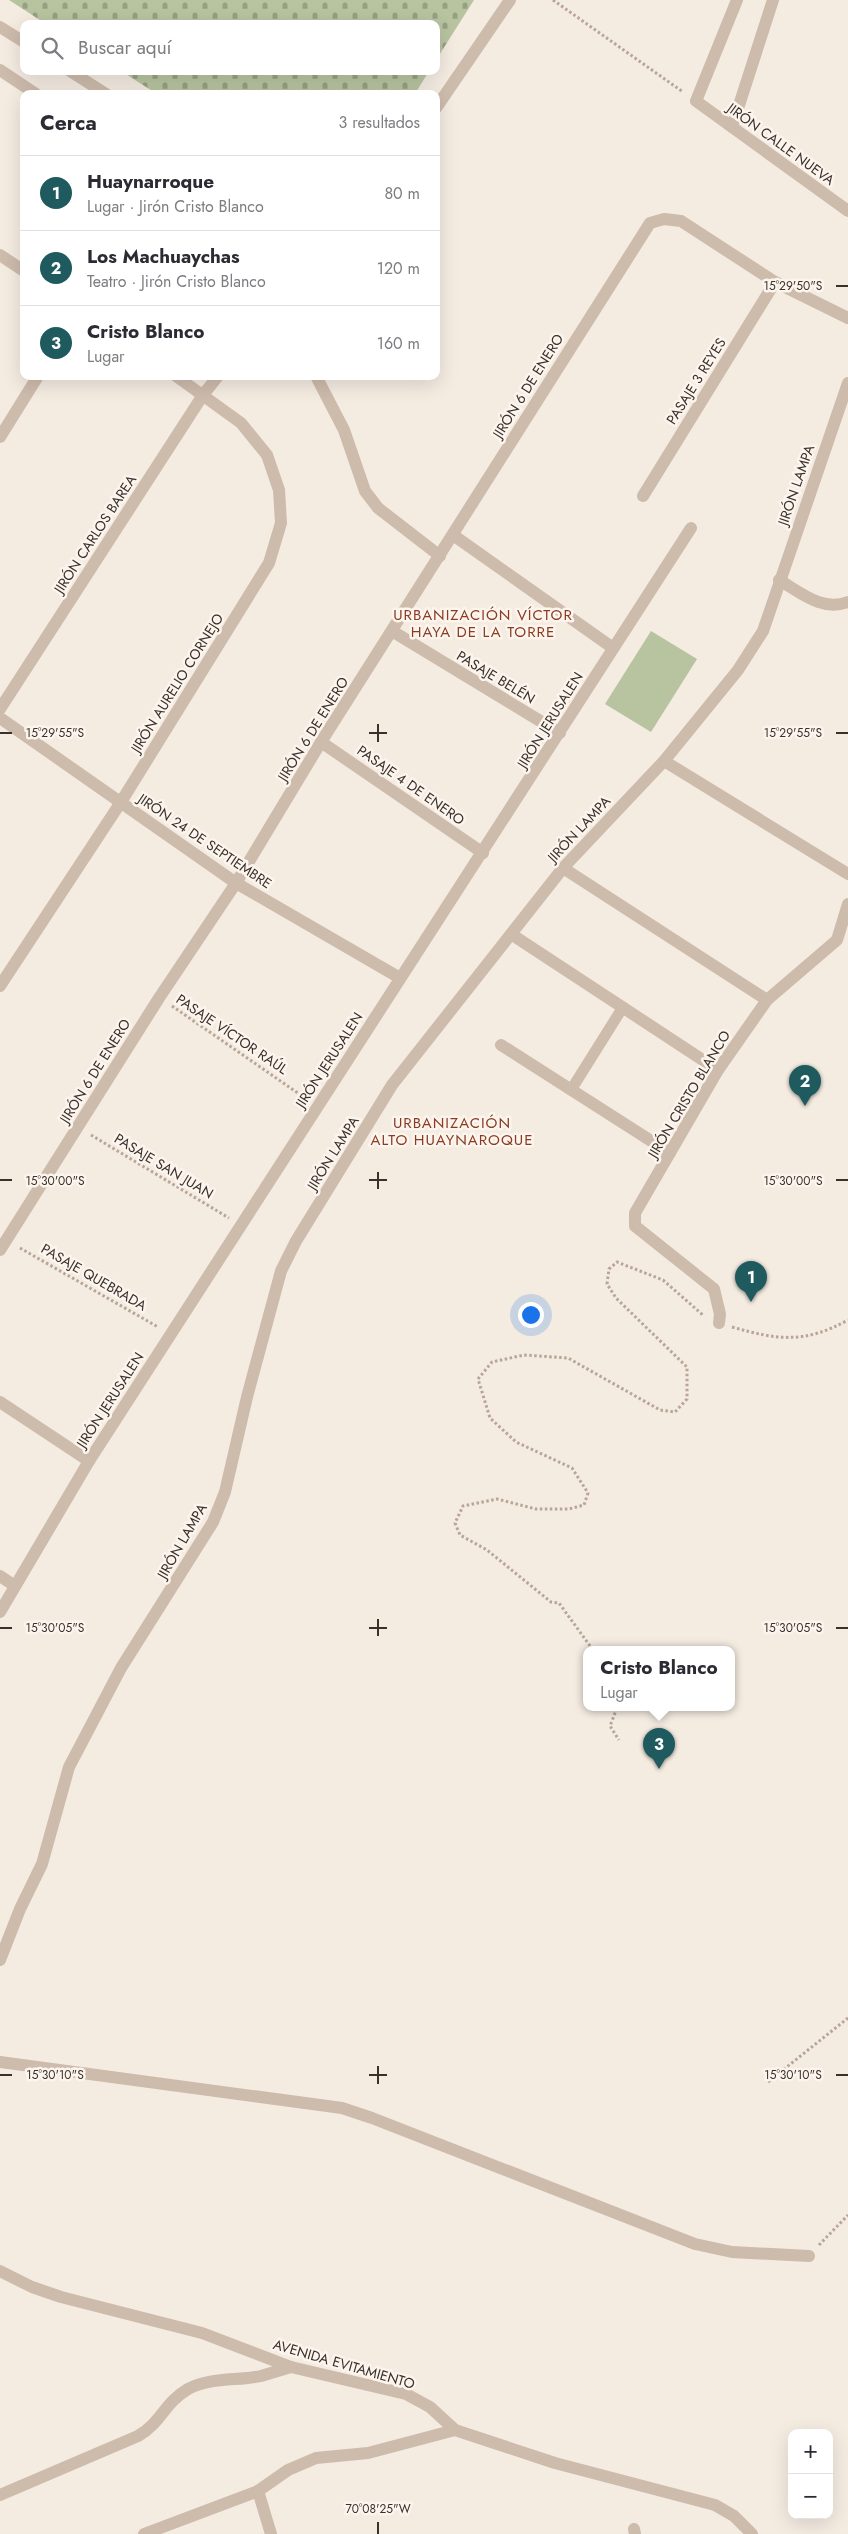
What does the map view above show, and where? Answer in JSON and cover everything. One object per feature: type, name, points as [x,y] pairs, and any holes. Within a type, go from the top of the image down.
[{"type":"street","points":[[440,102],[510,0]]},
{"type":"street","points":[[696,101],[736,0]]},
{"type":"street","points":[[732,127],[773,0]]},
{"type":"street","points":[[0,27],[20,40]]},
{"type":"street","points":[[0,70],[30,90]]},
{"type":"street","points":[[76,75],[100,90]]},
{"type":"street","name":"JIRÓN CALLE NUEVA","points":[[696,101],[848,211]]},
{"type":"street","name":"JIRÓN 6 DE ENERO","points":[[2,1247],[159,998],[236,883],[321,742],[650,223],[664,219],[681,221],[775,282]]},
{"type":"street","points":[[0,255],[20,268]]},
{"type":"street","points":[[775,282],[848,318]]},
{"type":"street","name":"PASAJE 3 REYES","points":[[643,496],[775,282]]},
{"type":"street","points":[[0,437],[36,380]]},
{"type":"street","name":"JIRÓN AURELIO CORNEJO","points":[[0,986],[121,802],[269,563],[281,523],[279,490],[267,455],[241,423],[181,380]]},
{"type":"street","name":"JIRÓN CARLOS BAREA","points":[[0,709],[202,395],[215,380]]},
{"type":"street","points":[[318,380],[344,430],[365,491],[378,508],[440,556]]},
{"type":"street","name":"JIRÓN LAMPA","points":[[0,1960],[20,1909],[42,1864],[69,1767],[121,1668],[213,1522],[225,1492],[247,1397],[281,1271],[292,1249],[392,1085],[563,868],[664,761],[738,670],[763,631],[848,384]]},
{"type":"street","name":"JIRÓN JERUSALEN","points":[[0,1612],[89,1460],[239,1225],[483,853],[691,528]]},
{"type":"street","points":[[453,535],[613,648]]},
{"type":"street","points":[[779,580],[821,604],[831,606],[848,602]]},
{"type":"street","name":"PASAJE BELÉN","points":[[392,631],[560,733]]},
{"type":"street","name":"JIRÓN 24 DE SEPTIEMBRE","points":[[0,718],[236,883],[400,978]]},
{"type":"street","name":"PASAJE 4 DE ENERO","points":[[321,742],[483,853]]},
{"type":"street","points":[[664,761],[848,874]]},
{"type":"street","points":[[563,868],[767,1000]]},
{"type":"street","name":"JIRÓN CRISTO BLANCO","points":[[718,1323],[720,1314],[714,1289],[636,1226],[635,1214],[718,1070],[767,1000],[843,941],[848,904]]},
{"type":"street","points":[[511,934],[718,1070]]},
{"type":"street","points":[[501,1045],[670,1153]]},
{"type":"street","points":[[0,1402],[89,1460]]},
{"type":"street","points":[[0,1576],[14,1586]]},
{"type":"street","points":[[0,2062],[342,2108],[695,2244],[732,2252],[809,2256]]},
{"type":"street","name":"AVENIDA EVITAMIENTO","points":[[0,2271],[32,2287],[61,2297],[202,2333],[291,2367],[406,2394],[430,2407],[455,2430],[554,2463],[715,2505],[734,2516],[752,2534]]},
{"type":"street","points":[[0,2495],[138,2436],[152,2428],[173,2398],[191,2388],[210,2382],[261,2376],[291,2367]]},
{"type":"street","points":[[144,2534],[258,2491],[288,2470],[316,2458],[368,2453],[455,2430]]},
{"type":"street","points":[[258,2491],[271,2534]]},
{"type":"lane","points":[[571,1090],[623,1007]]},
{"type":"path","points":[[553,0],[696,101]]},
{"type":"path","name":"PASAJE VÍCTOR RAÚL","points":[[159,998],[317,1106]]},
{"type":"path","name":"PASAJE SAN JUAN","points":[[78,1127],[239,1225]]},
{"type":"path","name":"PASAJE QUEBRADA","points":[[2,1247],[170,1334]]},
{"type":"path","points":[[590,1646],[559,1603],[551,1602],[487,1550],[460,1535],[455,1523],[463,1506],[497,1498],[536,1508],[569,1508],[584,1505],[588,1493],[572,1468],[516,1442],[490,1418],[478,1379],[492,1362],[524,1354],[568,1358],[660,1410],[675,1412],[687,1399],[687,1367],[616,1298],[607,1284],[609,1269],[617,1262],[663,1280],[710,1321],[769,1337],[804,1337],[832,1328],[848,1320]]},
{"type":"path","points":[[616,1711],[610,1726],[619,1740]]},
{"type":"path","points":[[768,2082],[848,2018]]},
{"type":"path","points":[[809,2256],[848,2215]]},
{"type":"green space","points":[[9,0],[474,0],[440,54],[440,20],[40,20]]},
{"type":"green space","points":[[127,75],[427,75],[417,90],[151,90]]},
{"type":"green space","points":[[651,631],[697,659],[651,732],[605,704]]},
{"type":"place","name":"Los Machuaychas","points":[[805,1106]]},
{"type":"place","name":"Huaynarroque","points":[[751,1302]]},
{"type":"place","name":"Cristo Blanco","points":[[659,1769]]},
{"type":"district","name":"URBANIZACIÓN VÍCTOR HAYA DE LA TORRE","points":[[483,624]]},
{"type":"district","name":"URBANIZACIÓN ALTO HUAYNAROQUE","points":[[452,1132]]}]
